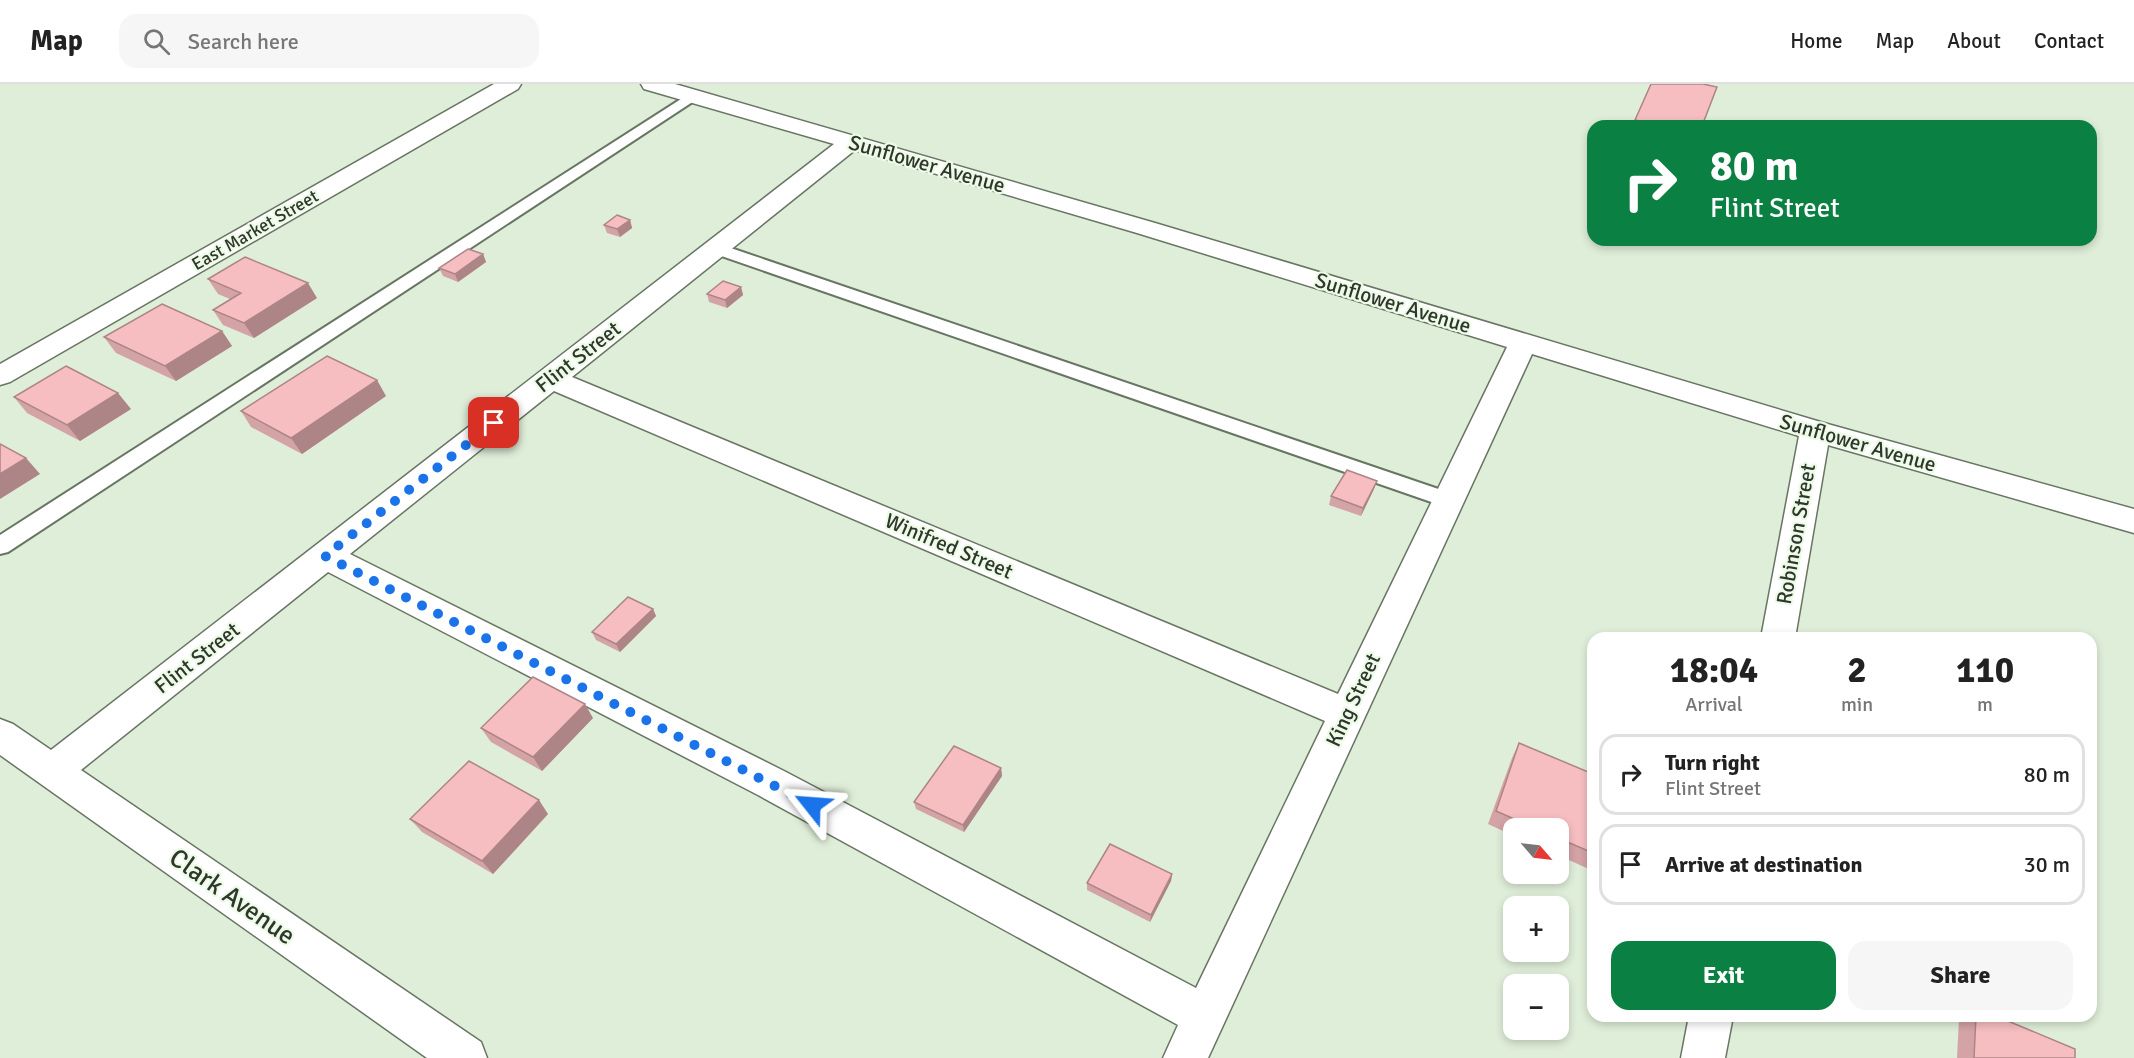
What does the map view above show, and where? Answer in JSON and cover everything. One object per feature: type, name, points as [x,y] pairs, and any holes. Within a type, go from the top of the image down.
[{"type":"street","name":"East Market Street","points":[[0,376],[510,84]]},
{"type":"street","name":"Sunflower Avenue","points":[[652,84],[1146,228],[1815,431],[2134,521]]},
{"type":"street","name":"Flint Street","points":[[51,772],[851,142]]},
{"type":"street","name":"King Street","points":[[1185,1058],[1523,343]]},
{"type":"street","name":"Winifred Street","points":[[551,379],[1347,714]]},
{"type":"street","name":"Robinson Street","points":[[1779,632],[1815,431]]},
{"type":"street","points":[[325,556],[771,783],[1205,1016]]},
{"type":"street","name":"Clark Avenue","points":[[0,735],[465,1058]]},
{"type":"street","points":[[1703,1058],[1710,1022]]},
{"type":"lane","points":[[0,546],[692,96]]},
{"type":"lane","points":[[716,248],[1448,500]]},
{"type":"building","points":[[1651,84],[1703,84],[1717,87],[1704,120],[1635,120]]},
{"type":"building","points":[[617,215],[630,220],[617,229],[604,225]]},
{"type":"building","points":[[468,249],[483,254],[455,274],[439,268]]},
{"type":"building","points":[[245,257],[308,283],[244,323],[213,310],[241,293],[208,279]]},
{"type":"building","points":[[723,281],[741,287],[725,300],[707,294]]},
{"type":"building","points":[[162,304],[222,331],[165,366],[104,337]]},
{"type":"building","points":[[327,356],[377,380],[291,438],[241,411]]},
{"type":"building","points":[[66,366],[118,393],[67,425],[14,397]]},
{"type":"building","points":[[0,444],[26,458],[0,474]]},
{"type":"building","points":[[1347,470],[1377,481],[1363,508],[1331,496]]},
{"type":"building","points":[[628,597],[653,609],[616,644],[592,632]]},
{"type":"building","points":[[533,677],[585,704],[533,757],[481,728]]},
{"type":"building","points":[[1519,743],[1587,771],[1587,850],[1569,843],[1569,818],[1512,818],[1496,811]]},
{"type":"building","points":[[954,746],[1001,768],[963,825],[914,802]]},
{"type":"building","points":[[469,761],[539,800],[482,861],[410,819]]},
{"type":"building","points":[[1110,844],[1172,874],[1151,915],[1087,883]]},
{"type":"building","points":[[1976,1022],[2010,1022],[2075,1049],[2075,1058],[1974,1058]]},
{"type":"route","points":[[494,423],[325,556],[812,805]]}]
